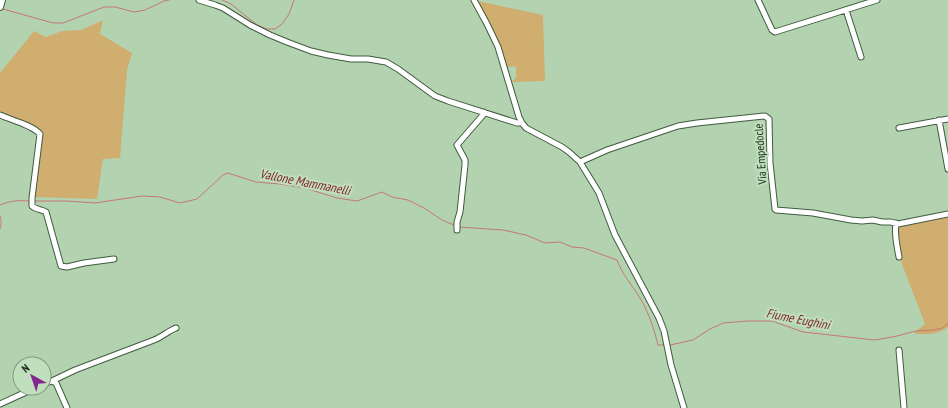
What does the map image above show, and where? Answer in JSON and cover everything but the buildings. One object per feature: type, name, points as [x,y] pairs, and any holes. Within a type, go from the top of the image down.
[{"type":"main road","points":[[0,6],[2,0]]},
{"type":"street","points":[[199,0],[223,8],[250,26],[299,46],[328,55],[351,59],[368,59],[386,62],[435,96],[517,123],[522,123]]},
{"type":"street","points":[[474,0],[498,47],[522,123],[526,128],[570,152],[580,162],[599,193],[615,235],[659,318],[664,331],[671,365],[684,408]]},
{"type":"street","points":[[758,0],[772,30],[775,32],[877,0]]},
{"type":"street","points":[[846,10],[860,57]]},
{"type":"street","points":[[457,230],[465,160],[457,145],[484,112]]},
{"type":"street","points":[[0,115],[30,127],[40,134],[32,201],[34,208],[44,210],[46,212],[61,266],[67,267],[114,259]]},
{"type":"street","name":"Via Empedocle","points":[[580,162],[607,150],[678,126],[765,116],[768,119],[770,163],[776,210],[818,213],[851,220],[873,220],[896,223],[948,214]]},
{"type":"street","points":[[899,128],[948,119]]},
{"type":"street","points":[[939,120],[948,169]]},
{"type":"street","points":[[896,223],[899,257]]},
{"type":"street","points":[[66,408],[56,383],[52,381],[75,370],[154,340],[176,328]]},
{"type":"street","points":[[899,350],[904,408]]},
{"type":"street","points":[[0,404],[18,396]]},
{"type":"shaded area","points":[[478,1],[543,15],[545,81],[511,82],[516,78],[516,66],[507,67],[494,33]]},
{"type":"shaded area","points":[[103,20],[100,34],[132,53],[127,70],[120,158],[103,159],[97,199],[33,197],[41,133],[0,114],[0,73],[34,31],[46,37],[62,31],[81,30]]},
{"type":"shaded area","points":[[948,215],[948,327],[936,333],[916,334],[915,332],[925,324],[900,259],[897,231],[899,225]]},
{"type":"waterway","points":[[3,9],[53,23],[63,23],[104,7],[115,7],[134,12],[145,10],[169,0]]},
{"type":"waterway","points":[[222,0],[231,4],[257,25],[267,29],[275,29],[282,24],[289,14],[294,0]]},
{"type":"waterway","name":"Vallone Mammanelli","points":[[34,201],[95,203],[142,196],[160,197],[180,203],[197,199],[223,175],[228,173],[256,182],[305,188],[337,198],[357,201],[382,192],[392,197],[408,200],[424,208],[442,220],[454,225]]},
{"type":"waterway","name":"Vallone Mammanelli","points":[[0,205],[14,201],[29,201]]},
{"type":"waterway","name":"Vallone Mammanelli","points":[[0,216],[0,229]]},
{"type":"waterway","name":"Vallone Mammanelli","points":[[459,227],[503,230],[526,235],[545,243],[560,242],[572,247],[584,248],[617,260],[646,309],[658,345],[665,345]]},
{"type":"waterway","name":"Fiume Eughini","points":[[670,345],[693,340],[723,323],[748,321],[772,321],[803,332],[875,340],[916,331],[943,328],[948,323]]}]
